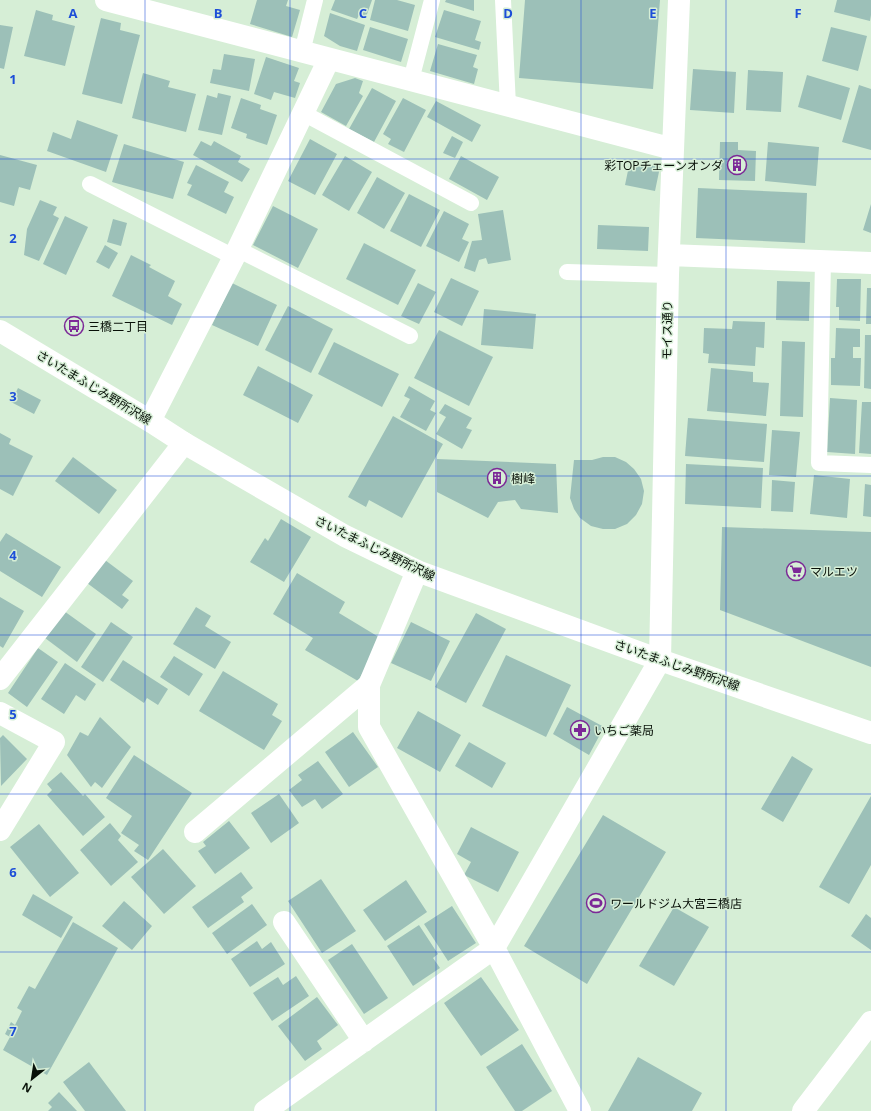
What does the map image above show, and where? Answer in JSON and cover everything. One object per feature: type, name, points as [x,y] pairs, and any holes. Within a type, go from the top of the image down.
[{"type":"street","points":[[106,0],[673,149]]},
{"type":"street","name":"モイス通り","points":[[660,660],[668,265],[679,0]]},
{"type":"street","points":[[150,421],[235,253],[330,59]]},
{"type":"street","points":[[668,265],[823,261],[871,263]]},
{"type":"street","name":"さいたまふじみ野所沢線","points":[[0,331],[184,443],[346,536],[417,572],[660,660],[871,732]]},
{"type":"street","points":[[0,679],[184,443]]},
{"type":"street","points":[[417,572],[369,685],[370,727],[494,948],[580,1111]]},
{"type":"street","points":[[265,1111],[494,948],[660,660]]},
{"type":"street","points":[[196,832],[369,685]]},
{"type":"street","points":[[0,713],[54,742],[0,830]]},
{"type":"street","points":[[284,922],[364,1041]]},
{"type":"street","points":[[803,1111],[871,1022]]},
{"type":"lane","points":[[302,52],[315,0]]},
{"type":"lane","points":[[411,80],[432,0]]},
{"type":"lane","points":[[503,0],[508,106]]},
{"type":"lane","points":[[303,113],[471,203]]},
{"type":"lane","points":[[90,184],[410,336]]},
{"type":"lane","points":[[823,261],[818,463],[871,465]]},
{"type":"lane","points":[[568,272],[668,265]]},
{"type":"building","points":[[257,0],[288,0],[286,6],[300,10],[292,37],[250,24]]},
{"type":"building","points":[[335,0],[372,0],[366,17],[359,15],[357,19],[331,10]]},
{"type":"building","points":[[375,0],[397,0],[415,5],[408,31],[370,20]]},
{"type":"building","points":[[446,0],[474,0],[474,11],[445,2]]},
{"type":"building","points":[[525,0],[660,0],[653,89],[519,78]]},
{"type":"building","points":[[837,0],[871,0],[870,21],[834,12]]},
{"type":"building","points":[[36,10],[53,15],[52,20],[75,26],[65,66],[24,56]]},
{"type":"building","points":[[444,10],[481,21],[475,40],[481,42],[479,50],[435,37]]},
{"type":"building","points":[[330,13],[365,25],[357,51],[340,46],[324,36]]},
{"type":"building","points":[[101,18],[121,23],[120,30],[140,35],[122,104],[82,94]]},
{"type":"building","points":[[0,25],[13,27],[4,69],[0,68]]},
{"type":"building","points":[[370,27],[408,39],[401,62],[363,50]]},
{"type":"building","points":[[831,27],[867,36],[858,71],[822,61]]},
{"type":"building","points":[[438,44],[477,55],[473,67],[478,69],[474,84],[430,71]]},
{"type":"building","points":[[224,54],[255,59],[249,91],[210,83],[213,69],[221,70]]},
{"type":"building","points":[[266,57],[299,68],[294,81],[300,83],[295,98],[274,92],[271,100],[254,94]]},
{"type":"building","points":[[693,69],[736,72],[734,113],[690,110]]},
{"type":"building","points":[[748,70],[783,72],[781,112],[746,110]]},
{"type":"building","points":[[143,73],[170,81],[168,87],[196,94],[186,132],[132,118]]},
{"type":"building","points":[[807,75],[850,88],[841,120],[798,107]]},
{"type":"building","points":[[355,78],[363,81],[359,93],[363,96],[346,126],[321,112],[336,84]]},
{"type":"building","points":[[859,85],[871,89],[871,150],[842,142]]},
{"type":"building","points":[[372,88],[396,101],[374,142],[349,129]]},
{"type":"building","points":[[218,93],[231,96],[222,135],[198,130],[207,95],[217,98]]},
{"type":"building","points":[[241,98],[261,105],[260,109],[277,115],[267,145],[246,138],[247,134],[231,128]]},
{"type":"building","points":[[403,98],[426,110],[404,152],[388,144],[391,139],[383,134]]},
{"type":"building","points":[[436,101],[481,125],[472,142],[427,117]]},
{"type":"building","points":[[77,120],[118,135],[106,172],[47,151],[53,132],[71,139]]},
{"type":"building","points":[[452,136],[463,142],[455,158],[443,153]]},
{"type":"building","points":[[310,139],[337,154],[315,195],[288,181]]},
{"type":"building","points":[[201,141],[211,146],[214,141],[241,156],[238,162],[250,169],[242,182],[193,155]]},
{"type":"building","name":"彩TOPチェーンオンダ","points":[[720,142],[738,142],[738,150],[756,151],[755,181],[719,180]]},
{"type":"building","points":[[768,142],[819,147],[816,186],[765,181]]},
{"type":"building","points":[[124,144],[184,162],[173,199],[112,182]]},
{"type":"building","points":[[0,155],[37,165],[30,190],[19,187],[14,206],[0,202]]},
{"type":"building","points":[[345,156],[372,172],[349,211],[322,195]]},
{"type":"building","points":[[461,156],[499,177],[487,200],[449,179]]},
{"type":"building","points":[[630,161],[660,167],[655,191],[625,185]]},
{"type":"building","points":[[196,165],[229,182],[224,192],[234,197],[226,214],[187,195],[192,185],[187,183]]},
{"type":"building","points":[[377,177],[405,193],[384,229],[357,213]]},
{"type":"building","points":[[698,188],[807,193],[805,243],[696,238]]},
{"type":"building","points":[[409,194],[440,210],[421,247],[390,231]]},
{"type":"building","points":[[40,200],[57,207],[53,215],[59,218],[39,261],[24,255],[27,229]]},
{"type":"building","points":[[871,204],[871,233],[863,230]]},
{"type":"building","points":[[273,206],[318,229],[298,268],[253,245]]},
{"type":"building","points":[[503,210],[511,260],[488,264],[486,258],[479,260],[475,272],[464,268],[472,241],[482,240],[478,214]]},
{"type":"building","points":[[444,211],[469,224],[462,239],[469,242],[459,262],[426,246]]},
{"type":"building","points":[[65,216],[88,227],[66,275],[43,264]]},
{"type":"building","points":[[113,219],[127,223],[121,246],[107,242]]},
{"type":"building","points":[[598,225],[649,227],[648,251],[597,249]]},
{"type":"building","points":[[364,243],[416,270],[398,305],[346,279]]},
{"type":"building","points":[[105,245],[118,253],[109,269],[96,262]]},
{"type":"building","points":[[131,255],[151,265],[149,267],[175,281],[168,296],[182,304],[172,325],[112,296]]},
{"type":"building","points":[[451,278],[479,291],[462,326],[434,312]]},
{"type":"building","points":[[837,279],[861,279],[860,321],[839,320],[839,307],[836,307]]},
{"type":"building","points":[[777,281],[810,282],[809,321],[776,320]]},
{"type":"building","points":[[232,283],[277,305],[258,346],[212,325]]},
{"type":"building","points":[[418,283],[436,292],[419,324],[401,316]]},
{"type":"building","points":[[867,288],[871,288],[871,324],[866,324]]},
{"type":"building","points":[[288,306],[333,329],[311,373],[265,350]]},
{"type":"building","points":[[484,309],[536,314],[533,349],[481,345]]},
{"type":"building","points":[[733,321],[765,322],[764,348],[756,347],[755,366],[708,363],[709,354],[703,353],[704,328],[732,329]]},
{"type":"building","points":[[836,328],[860,329],[860,347],[853,347],[853,358],[861,358],[860,386],[831,385],[831,358],[835,358]]},
{"type":"building","points":[[439,330],[493,357],[469,406],[414,378]]},
{"type":"building","points":[[865,335],[871,335],[871,389],[864,388]]},
{"type":"building","points":[[782,341],[805,342],[803,417],[780,416]]},
{"type":"building","points":[[334,342],[399,374],[382,407],[318,374]]},
{"type":"building","points":[[258,366],[313,395],[298,423],[243,395]]},
{"type":"building","points":[[711,368],[753,372],[753,382],[769,383],[766,416],[707,411]]},
{"type":"building","points":[[409,386],[435,401],[430,410],[436,413],[426,431],[400,417],[410,399],[404,396]]},
{"type":"building","points":[[18,388],[41,400],[34,414],[11,402]]},
{"type":"building","points":[[830,398],[857,400],[855,454],[827,452]]},
{"type":"building","points":[[862,402],[871,402],[871,454],[859,453]]},
{"type":"building","points":[[445,404],[472,418],[466,428],[472,430],[462,449],[436,434],[446,417],[439,413]]},
{"type":"building","points":[[393,416],[443,444],[402,518],[369,500],[366,507],[348,497]]},
{"type":"building","points":[[688,418],[767,424],[764,462],[685,456]]},
{"type":"building","points":[[772,430],[800,432],[796,477],[769,475]]},
{"type":"building","points":[[0,433],[11,439],[9,444],[33,456],[13,496],[0,489]]},
{"type":"building","points":[[73,457],[117,490],[99,514],[55,481]]},
{"type":"building","points":[[603,457],[615,457],[626,462],[634,469],[641,479],[644,491],[642,504],[636,515],[627,524],[615,529],[603,529],[591,526],[580,518],[574,509],[570,498],[574,460],[592,460]]},
{"type":"building","name":"樹峰","points":[[437,459],[556,464],[558,513],[521,509],[515,500],[498,502],[488,518],[437,492]]},
{"type":"building","points":[[686,464],[763,468],[761,508],[685,504]]},
{"type":"building","points":[[814,475],[850,479],[847,518],[810,514]]},
{"type":"building","points":[[772,480],[795,482],[793,512],[771,511]]},
{"type":"building","points":[[865,484],[871,485],[871,517],[863,516]]},
{"type":"building","points":[[281,519],[311,537],[284,582],[250,562],[265,538],[268,541]]},
{"type":"building","name":"マルエツ","points":[[722,527],[871,532],[871,667],[720,610]]},
{"type":"building","points":[[6,533],[61,567],[42,597],[0,571],[0,542]]},
{"type":"building","points":[[105,560],[133,581],[122,595],[129,600],[122,609],[87,583]]},
{"type":"building","points":[[297,573],[345,602],[339,613],[382,639],[358,681],[305,650],[313,638],[273,614]]},
{"type":"building","points":[[0,597],[24,611],[3,648],[0,646]]},
{"type":"building","points":[[196,607],[211,616],[205,626],[231,642],[215,669],[173,644]]},
{"type":"building","points":[[64,611],[96,634],[77,662],[45,638]]},
{"type":"building","points":[[476,613],[506,629],[466,703],[435,687]]},
{"type":"building","points":[[111,622],[133,637],[103,682],[81,667]]},
{"type":"building","points":[[411,622],[450,641],[431,681],[391,663]]},
{"type":"building","points":[[38,648],[58,662],[27,707],[8,693]]},
{"type":"building","points":[[506,655],[571,685],[546,737],[482,706]]},
{"type":"building","points":[[174,656],[203,674],[189,696],[160,677]]},
{"type":"building","points":[[123,660],[168,689],[158,705],[147,698],[144,703],[110,680]]},
{"type":"building","points":[[65,663],[96,684],[85,701],[76,695],[64,714],[41,699]]},
{"type":"building","points":[[223,671],[278,704],[272,715],[282,721],[264,750],[199,711]]},
{"type":"building","points":[[567,707],[604,727],[589,755],[553,734]]},
{"type":"building","points":[[418,711],[461,735],[440,772],[397,748]]},
{"type":"building","points":[[100,717],[131,747],[102,788],[95,782],[91,787],[67,755],[80,732],[88,736]]},
{"type":"building","points":[[353,732],[378,767],[349,787],[325,752]]},
{"type":"building","points":[[3,735],[27,759],[1,786],[0,738]]},
{"type":"building","points":[[469,742],[506,763],[492,788],[455,766]]},
{"type":"building","points":[[134,755],[192,793],[148,860],[134,851],[139,845],[121,833],[132,816],[106,798]]},
{"type":"building","points":[[792,756],[813,769],[783,822],[761,809]]},
{"type":"building","points":[[318,761],[343,794],[322,809],[315,799],[302,807],[289,790],[302,780],[298,775]]},
{"type":"building","points":[[61,772],[83,796],[85,794],[105,817],[83,836],[47,795],[52,790],[47,784]]},
{"type":"building","points":[[279,794],[299,823],[271,843],[251,813]]},
{"type":"building","points":[[871,796],[871,865],[849,904],[819,887]]},
{"type":"building","points":[[603,815],[666,852],[587,984],[524,946]]},
{"type":"building","points":[[229,821],[250,848],[215,874],[198,851],[206,846],[203,842]]},
{"type":"building","points":[[110,823],[121,836],[118,840],[138,862],[111,886],[80,850]]},
{"type":"building","points":[[39,824],[79,873],[50,897],[10,847]]},
{"type":"building","points":[[471,827],[519,852],[498,892],[464,875],[471,862],[457,854]]},
{"type":"building","points":[[163,849],[196,886],[164,914],[131,877]]},
{"type":"building","points":[[241,872],[253,888],[241,897],[244,902],[208,928],[192,907]]},
{"type":"building","points":[[321,879],[356,931],[322,953],[288,901]]},
{"type":"building","points":[[406,880],[427,912],[385,941],[363,910]]},
{"type":"building","points":[[33,894],[73,917],[61,938],[22,915]]},
{"type":"building","points":[[124,901],[152,926],[132,950],[102,926]]},
{"type":"building","points":[[252,904],[267,925],[227,954],[212,933]]},
{"type":"building","points":[[452,906],[476,943],[448,961],[424,924]]},
{"type":"building","points":[[674,907],[709,927],[674,986],[639,966]]},
{"type":"building","points":[[866,914],[871,918],[871,950],[851,936]]},
{"type":"building","points":[[73,922],[118,948],[47,1075],[3,1050],[10,1037],[5,1034],[11,1022],[15,1025],[22,1011],[17,1008],[29,986],[35,989]]},
{"type":"building","points":[[419,925],[438,954],[433,958],[440,968],[413,986],[387,946]]},
{"type":"building","points":[[257,941],[262,949],[271,942],[285,964],[250,987],[231,959]]},
{"type":"building","points":[[352,944],[388,998],[364,1014],[328,960]]},
{"type":"building","points":[[296,976],[309,996],[272,1021],[253,993],[278,977],[283,985]]},
{"type":"building","points":[[481,977],[519,1030],[481,1056],[444,1003]]},
{"type":"building","points":[[317,997],[338,1025],[317,1041],[322,1049],[305,1061],[278,1026]]},
{"type":"building","points":[[522,1044],[552,1091],[522,1111],[515,1111],[486,1067]]},
{"type":"building","points":[[638,1057],[702,1093],[692,1111],[608,1111]]},
{"type":"building","points":[[89,1062],[126,1111],[85,1111],[63,1082]]},
{"type":"building","points":[[59,1092],[77,1111],[48,1111],[52,1107],[48,1103]]},
{"type":"place","name":"彩TOPチェーンオンダ","points":[[737,165]]},
{"type":"place","name":"三橋二丁目","points":[[74,326]]},
{"type":"place","name":"樹峰","points":[[497,478]]},
{"type":"place","name":"マルエツ","points":[[796,571]]},
{"type":"place","name":"いちご薬局","points":[[580,730]]},
{"type":"place","name":"ワールドジム大宮三橋店","points":[[596,903]]}]
